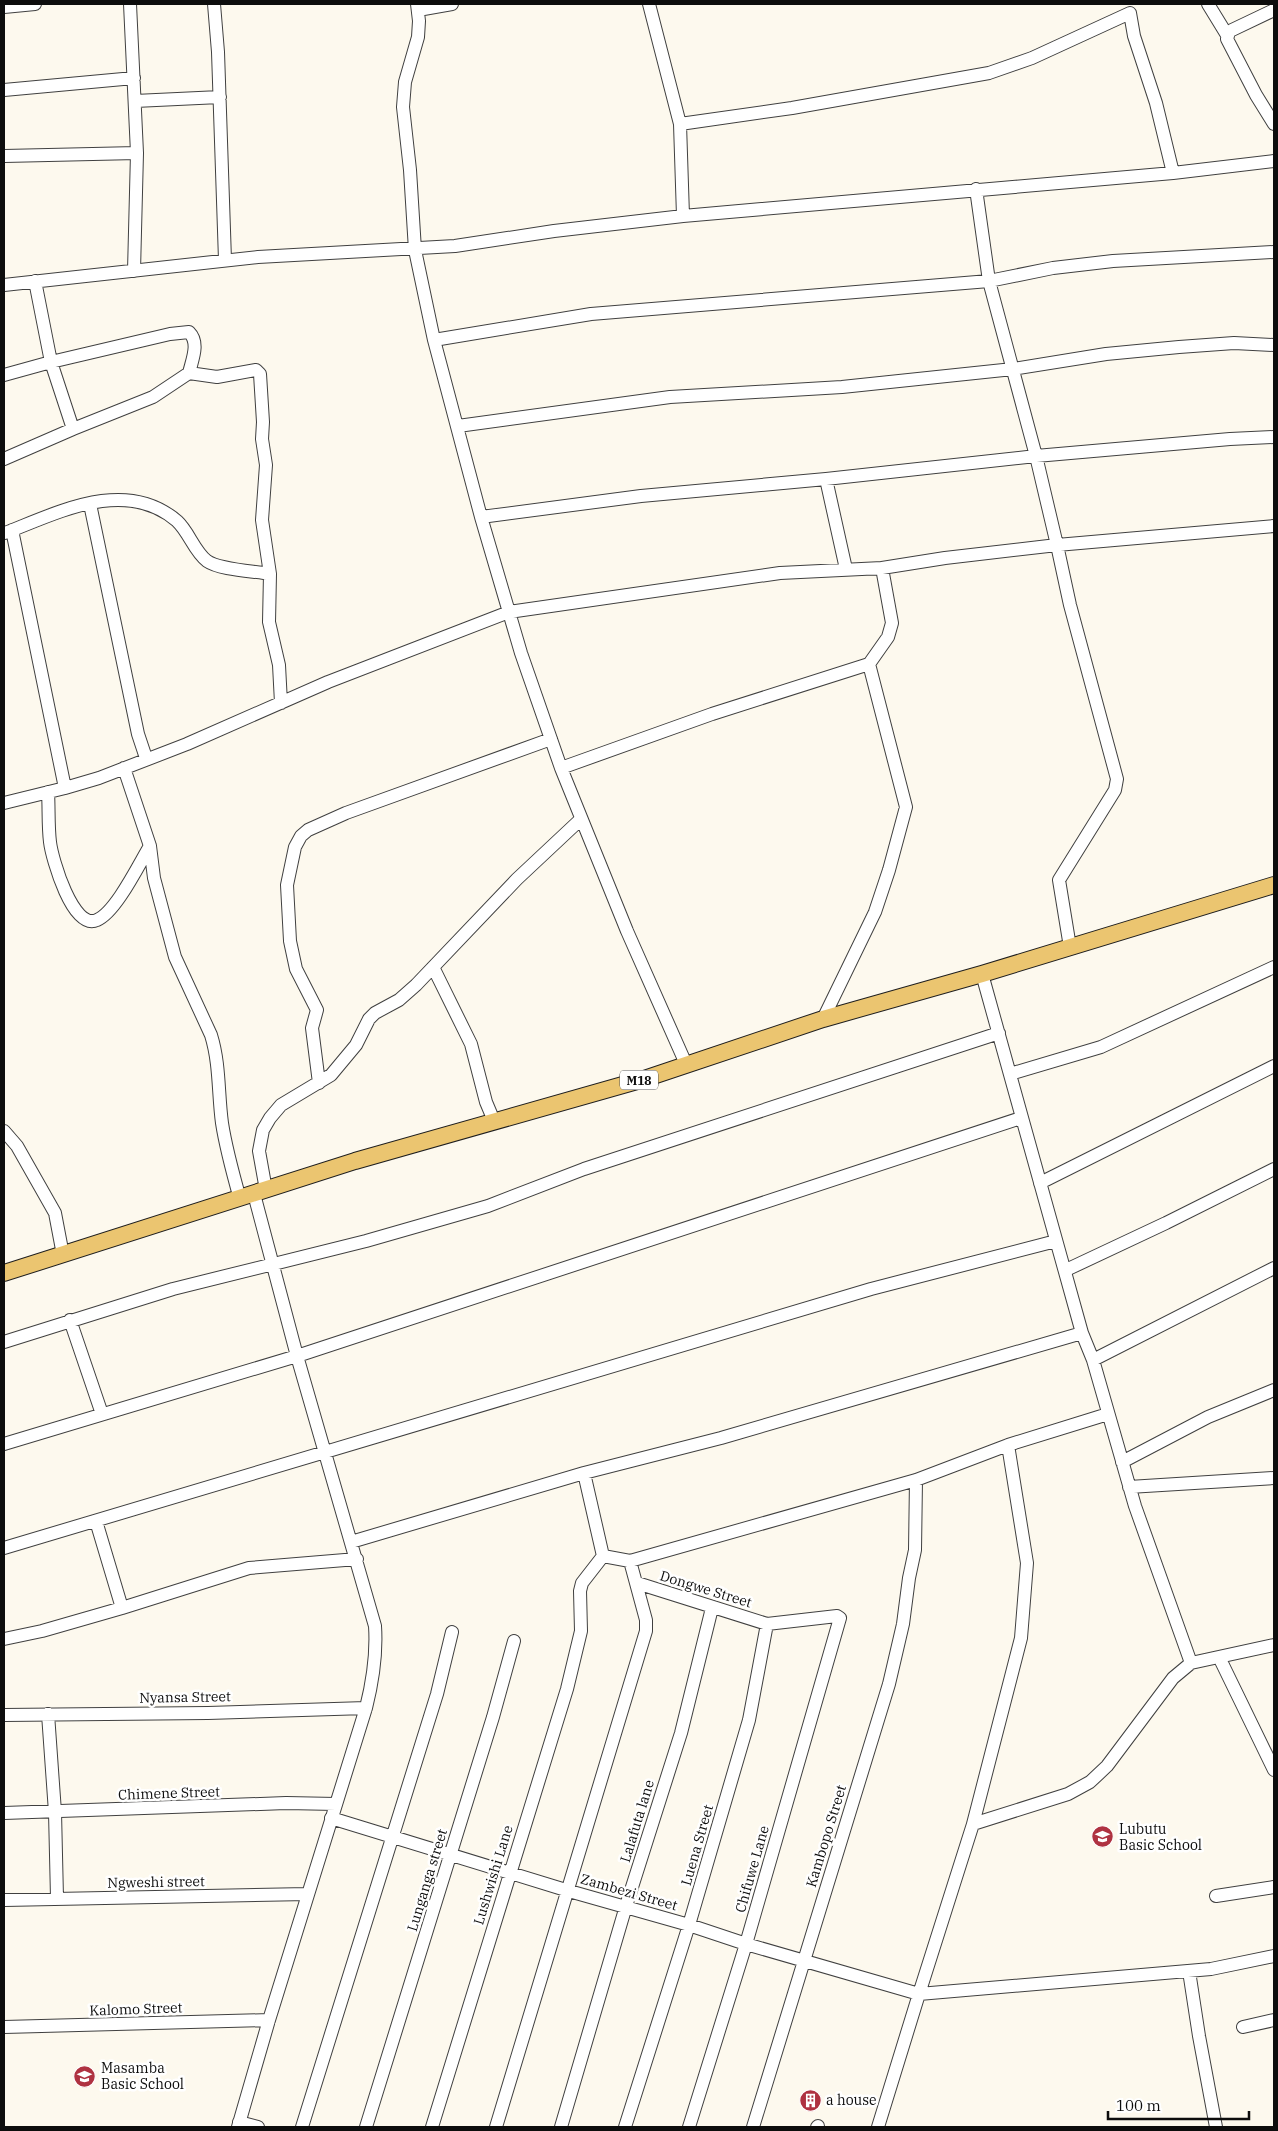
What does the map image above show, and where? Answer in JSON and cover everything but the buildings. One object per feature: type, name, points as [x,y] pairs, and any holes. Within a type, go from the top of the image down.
[{"type":"main road","name":"M18","points":[[4,1273],[253,1194],[494,1121],[644,1079],[823,1019],[982,974],[1274,885]]},
{"type":"street","points":[[4,7],[35,4]]},
{"type":"street","points":[[130,4],[137,153],[134,271]]},
{"type":"street","points":[[214,4],[220,96],[225,260]]},
{"type":"street","points":[[452,4],[418,7],[418,36],[407,71],[403,94],[415,250],[434,340],[481,518],[509,612],[561,768],[627,930],[686,1064]]},
{"type":"street","points":[[649,4],[680,124],[683,216]]},
{"type":"street","points":[[1208,4],[1227,35],[1234,54],[1274,124]]},
{"type":"street","points":[[1227,35],[1232,30],[1274,10]]},
{"type":"street","points":[[680,124],[792,108],[989,73],[1032,58],[1130,13],[1134,36],[1156,103],[1173,172]]},
{"type":"street","points":[[4,90],[134,78]]},
{"type":"street","points":[[135,101],[220,96]]},
{"type":"street","points":[[4,156],[137,153]]},
{"type":"street","points":[[4,285],[225,260],[324,253],[415,250],[683,216],[1173,172],[1274,161]]},
{"type":"street","points":[[976,189],[989,281],[1036,456],[1070,604],[1117,779],[1115,790],[1059,880],[1070,947]]},
{"type":"street","points":[[434,340],[591,314],[989,281],[1053,268],[1113,260],[1274,252]]},
{"type":"street","points":[[35,280],[50,362],[73,429]]},
{"type":"street","points":[[4,375],[142,339],[189,332],[193,337],[195,349],[189,373]]},
{"type":"street","points":[[458,426],[670,397],[842,386],[1013,369],[1106,354],[1179,347],[1234,343],[1274,344]]},
{"type":"street","points":[[4,459],[153,397],[189,373],[217,376],[256,370],[260,374],[263,422],[262,439],[266,465],[262,520],[270,574],[269,622],[279,665],[281,703]]},
{"type":"street","points":[[481,518],[641,496],[826,479],[1036,456],[1230,439],[1274,437]]},
{"type":"street","points":[[826,479],[846,570]]},
{"type":"street","points":[[65,788],[8,532],[58,512],[121,498],[148,504],[174,519],[182,526],[206,560],[217,565],[270,574]]},
{"type":"street","points":[[90,504],[138,734],[146,758]]},
{"type":"street","points":[[4,803],[65,788],[124,768],[146,758],[187,744],[328,682],[509,612],[780,573],[882,568],[945,558],[1057,545],[1274,526]]},
{"type":"street","points":[[561,768],[712,714],[869,664],[888,637],[892,623],[882,568]]},
{"type":"street","points":[[823,1019],[875,912],[889,870],[906,807],[869,664]]},
{"type":"street","points":[[319,1083],[312,1028],[317,1010],[296,969],[290,941],[287,885],[295,847],[301,836],[308,830],[346,813],[551,739]]},
{"type":"street","points":[[124,768],[150,846],[154,878],[175,957],[214,1045],[227,1150],[253,1194],[324,1454],[376,1626],[376,1660],[366,1708],[268,2020],[239,2125],[258,2127]]},
{"type":"street","points":[[48,792],[52,853],[71,904],[84,919],[92,922],[106,915],[120,896],[150,846]]},
{"type":"street","points":[[253,1194],[263,1130],[281,1105],[332,1075],[348,1056],[375,1013],[399,1000],[433,968],[517,879],[581,819]]},
{"type":"street","points":[[1010,1074],[1102,1047],[1274,967]]},
{"type":"street","points":[[433,968],[471,1044],[486,1102],[494,1121]]},
{"type":"street","points":[[982,974],[1082,1333],[1093,1360],[1129,1487],[1191,1663]]},
{"type":"street","points":[[4,1342],[70,1320],[172,1290],[366,1241],[488,1206],[584,1169],[999,1033]]},
{"type":"street","points":[[1040,1183],[1274,1066]]},
{"type":"street","points":[[4,1444],[297,1356],[1021,1118]]},
{"type":"street","points":[[4,1131],[17,1146],[55,1213],[64,1255]]},
{"type":"street","points":[[1066,1270],[1274,1169]]},
{"type":"street","points":[[4,1548],[324,1454],[871,1289],[1056,1241]]},
{"type":"street","points":[[1093,1360],[1274,1268]]},
{"type":"street","points":[[70,1320],[102,1414]]},
{"type":"street","points":[[351,1542],[584,1473],[720,1438],[1082,1333]]},
{"type":"street","points":[[1122,1462],[1208,1417],[1274,1390]]},
{"type":"street","points":[[584,1473],[603,1556],[630,1561],[916,1480],[1008,1445],[1108,1414]]},
{"type":"street","points":[[878,2127],[973,1824],[1021,1638],[1027,1563],[1008,1445]]},
{"type":"street","points":[[1129,1487],[1274,1478]]},
{"type":"street","name":"Kambopo Street","points":[[754,2127],[803,1961],[889,1684],[903,1624],[915,1550],[916,1480]]},
{"type":"street","points":[[96,1521],[122,1608]]},
{"type":"street","name":"Lushwishi Lane","points":[[432,2127],[567,1690],[581,1631],[580,1591],[582,1582],[603,1556]]},
{"type":"street","points":[[4,1639],[42,1631],[122,1608],[249,1568],[357,1559]]},
{"type":"street","points":[[496,2127],[646,1631],[646,1620],[630,1561]]},
{"type":"street","name":"Dongwe Street","points":[[637,1583],[767,1624]]},
{"type":"street","name":"Lalafuta lane","points":[[561,2127],[626,1906],[681,1732],[712,1608]]},
{"type":"street","name":"Chifuwe Lane","points":[[689,2127],[746,1944],[840,1618],[837,1616],[767,1624]]},
{"type":"street","name":"Luena Street","points":[[625,2127],[689,1925],[749,1720],[767,1624]]},
{"type":"street","points":[[302,2127],[437,1694],[452,1632]]},
{"type":"street","name":"Lunganga street","points":[[366,2127],[451,1854],[514,1640]]},
{"type":"street","points":[[973,1824],[1068,1794],[1090,1782],[1107,1766],[1173,1678],[1191,1663],[1274,1645]]},
{"type":"street","points":[[1219,1657],[1274,1770]]},
{"type":"street","name":"Nyansa Street","points":[[4,1715],[208,1713],[366,1708]]},
{"type":"street","points":[[48,1714],[55,1812],[57,1898]]},
{"type":"street","name":"Chimene Street","points":[[4,1813],[286,1803],[336,1804]]},
{"type":"street","name":"Zambezi Street","points":[[331,1818],[392,1835],[509,1873],[689,1925],[746,1944],[919,1994]]},
{"type":"street","points":[[1216,1896],[1274,1887]]},
{"type":"street","name":"Ngweshi street","points":[[4,1900],[308,1894]]},
{"type":"street","points":[[919,1994],[1211,1969],[1274,1956]]},
{"type":"street","points":[[1189,1971],[1216,2127]]},
{"type":"street","name":"Kalomo Street","points":[[4,2027],[268,2020]]},
{"type":"street","points":[[1243,2027],[1274,2020]]},
{"type":"place","name":"Lubutu Basic School","points":[[1103,1837]]},
{"type":"place","name":"Masamba Basic School","points":[[85,2076]]},
{"type":"place","name":"a house","points":[[810,2100]]}]
